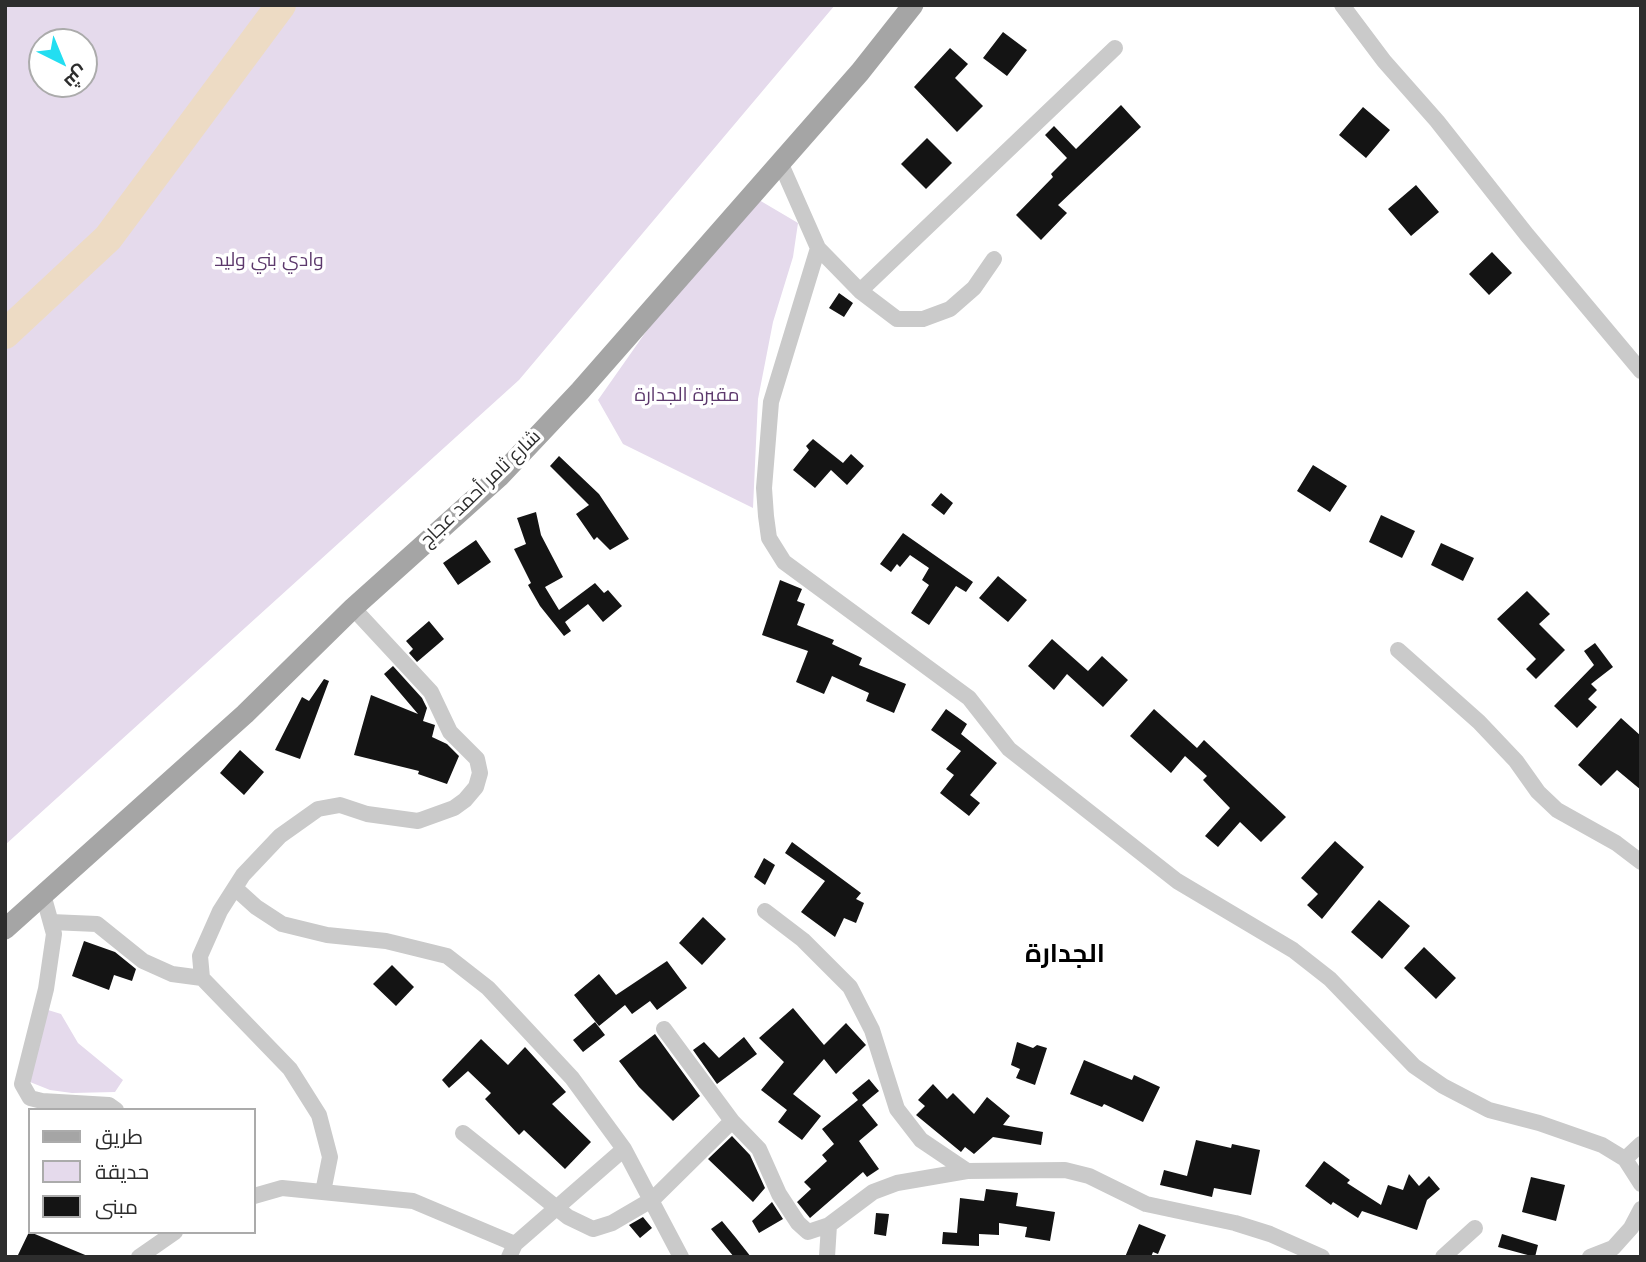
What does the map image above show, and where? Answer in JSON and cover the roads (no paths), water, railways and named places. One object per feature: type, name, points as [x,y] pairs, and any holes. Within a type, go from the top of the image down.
[{"type":"main road","name":"شارع ثامر أحمد عجاج","points":[[5,929],[44,898],[245,714],[353,608],[499,477],[580,391],[860,72],[913,5]]},
{"type":"street","points":[[1342,5],[1384,61],[1437,121],[1527,235],[1641,371]]},
{"type":"street","points":[[860,291],[1115,48]]},
{"type":"street","points":[[780,162],[818,248],[860,291],[897,319],[923,319],[950,309],[974,288],[994,259]]},
{"type":"street","points":[[818,248],[771,402],[764,488],[766,516],[769,538],[784,562],[969,698],[1009,749],[1177,881],[1293,950],[1321,972],[1348,994],[1415,1066],[1443,1086],[1489,1110],[1582,1136],[1625,1159],[1641,1184]]},
{"type":"street","points":[[202,978],[200,956],[219,911],[235,888],[281,836],[318,809],[340,805],[367,814],[418,821],[454,808],[476,787],[480,773],[477,759],[450,732],[431,692],[353,608]]},
{"type":"street","points":[[1398,650],[1479,722],[1557,810],[1615,843],[1641,862]]},
{"type":"street","points":[[235,888],[256,907],[282,924],[327,935],[386,941],[447,956],[488,988],[572,1078],[624,1149],[653,1199],[681,1257]]},
{"type":"street","points":[[44,898],[54,934],[47,989],[22,1084],[30,1098],[109,1105],[113,1108]]},
{"type":"street","points":[[765,911],[803,940],[850,987],[872,1030],[897,1109],[921,1140],[967,1171]]},
{"type":"street","points":[[51,922],[97,923],[143,961],[172,974],[202,978],[290,1069],[319,1115],[330,1157],[323,1192]]},
{"type":"street","points":[[664,1029],[732,1121],[759,1149],[779,1194],[803,1230],[811,1233],[829,1225],[881,1188],[967,1171],[1065,1170],[1089,1176],[1146,1204],[1235,1223],[1270,1234],[1322,1257]]},
{"type":"street","points":[[463,1133],[555,1207],[593,1229],[612,1223],[653,1199],[732,1121]]},
{"type":"street","points":[[1625,1159],[1641,1144]]},
{"type":"street","points":[[256,1195],[282,1188],[413,1202],[512,1250],[555,1207],[624,1149]]},
{"type":"street","points":[[1590,1257],[1614,1252],[1641,1209]]},
{"type":"street","points":[[827,1257],[829,1225]]},
{"type":"street","points":[[1443,1257],[1475,1228]]},
{"type":"street","points":[[144,1253],[145,1234]]},
{"type":"street","points":[[144,1253],[172,1234]]},
{"type":"waterway","name":"وادي بني وليد","points":[[5,334],[108,238],[281,5]]},
{"type":"district","name":"الجدارة","points":[[1065,955]]},
{"type":"park label","name":"مقبرة الجدارة","points":[[687,396]]}]
